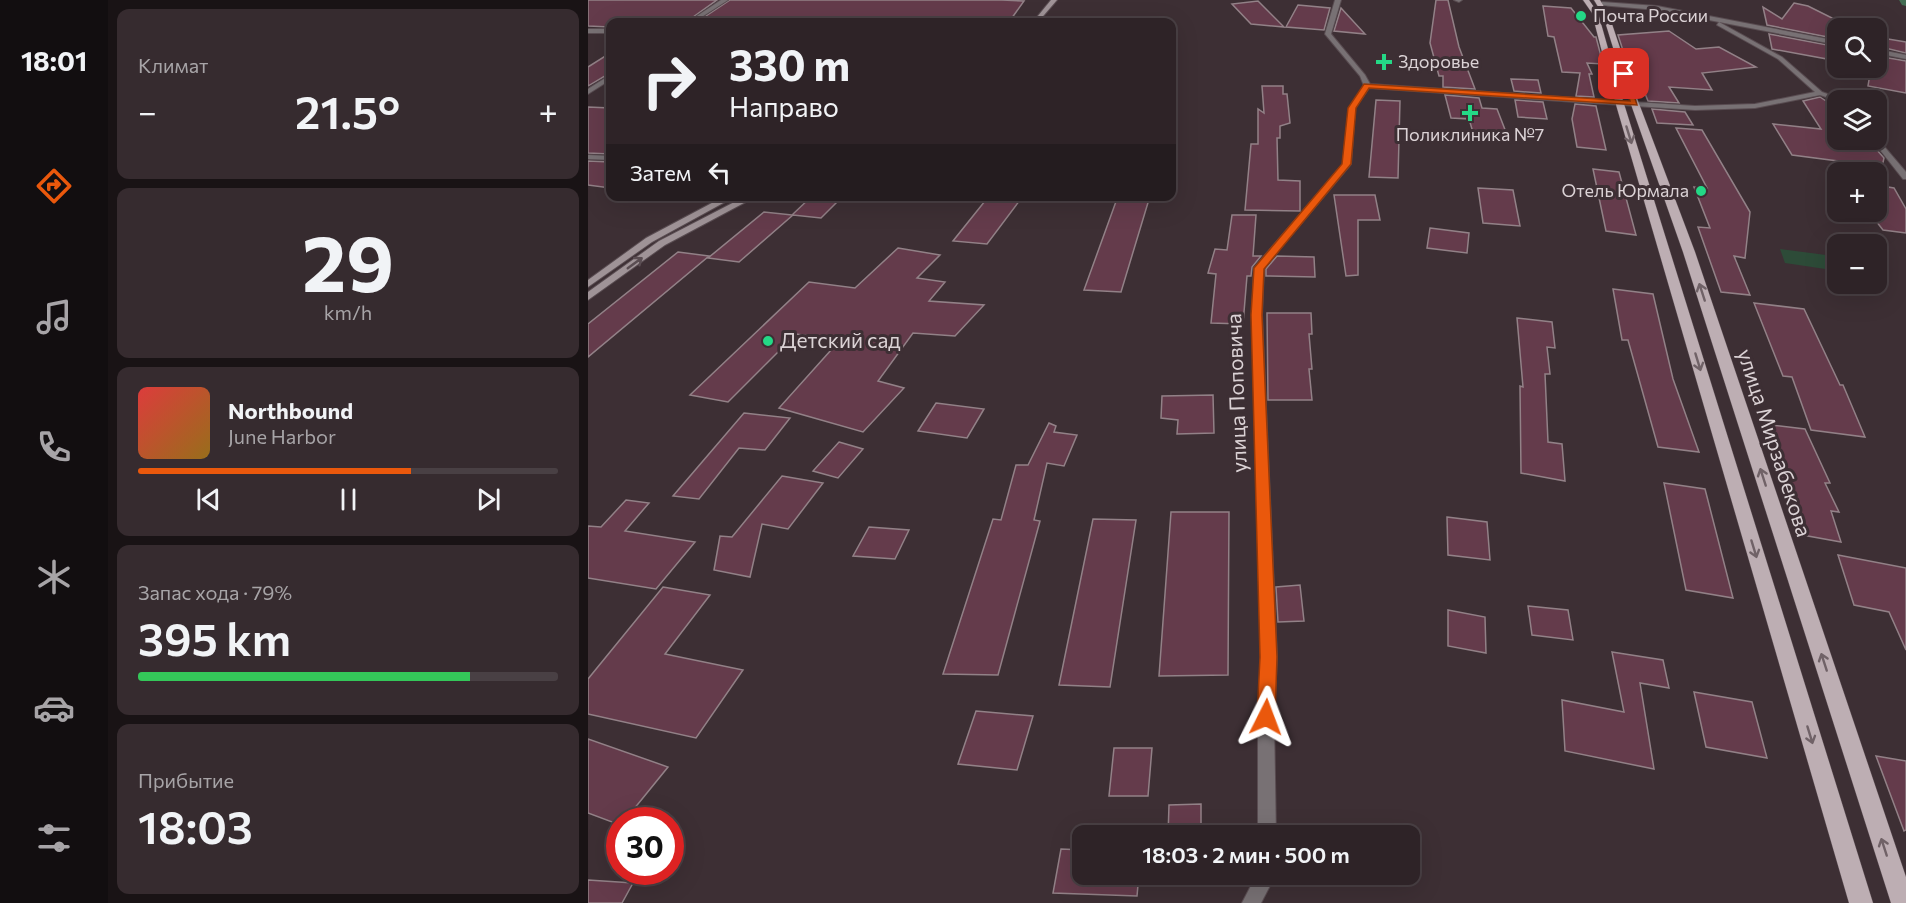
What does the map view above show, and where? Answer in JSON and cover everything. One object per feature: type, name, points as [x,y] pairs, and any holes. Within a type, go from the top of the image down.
[{"type":"main road","points":[[1038,18],[1054,0]]},
{"type":"main road","points":[[1045,18],[1060,0]]},
{"type":"main road","name":"улица Мирзабекова","points":[[1595,2],[1595,14],[1627,103],[1689,252],[1903,903]]},
{"type":"main road","name":"улица Мирзабекова","points":[[1627,103],[1861,903]]},
{"type":"main road","points":[[588,284],[649,240],[723,201]]},
{"type":"main road","points":[[588,297],[662,243],[743,201]]},
{"type":"street","points":[[697,18],[725,0]]},
{"type":"street","points":[[1338,0],[1328,34],[1363,76],[1367,86],[1695,108],[1755,106],[1821,93]]},
{"type":"street","points":[[1655,0],[1657,8]]},
{"type":"street","points":[[1595,2],[1657,8],[1827,41]]},
{"type":"street","points":[[1711,19],[1780,58],[1821,93],[1827,95]]},
{"type":"street","points":[[588,31],[606,32]]},
{"type":"street","points":[[1887,53],[1906,57]]},
{"type":"street","points":[[588,82],[606,82]]},
{"type":"street","points":[[588,92],[606,82]]},
{"type":"street","name":"улица Поповича","points":[[1267,825],[1266,717],[1269,657],[1257,315],[1259,268],[1347,164],[1352,108],[1367,86]]},
{"type":"street","points":[[1884,150],[1906,177]]},
{"type":"street","points":[[588,157],[606,158]]},
{"type":"street","points":[[1251,903],[1262,885]]},
{"type":"green space","points":[[1780,249],[1826,255],[1827,269],[1785,263]]},
{"type":"building","points":[[588,0],[717,0],[692,18],[606,18],[606,27],[588,26]]},
{"type":"building","points":[[730,0],[1024,1],[1012,18],[703,18]]},
{"type":"building","points":[[1436,0],[1448,0],[1459,47],[1475,89],[1443,87],[1443,76],[1439,76],[1430,43]]},
{"type":"building","points":[[1258,1],[1284,27],[1251,24],[1232,4]]},
{"type":"building","points":[[1794,3],[1808,6],[1832,18],[1827,18],[1827,37],[1767,25],[1763,7],[1782,19]]},
{"type":"building","points":[[1298,5],[1330,8],[1324,30],[1286,27]]},
{"type":"building","points":[[1543,6],[1571,8],[1596,37],[1603,64],[1587,63],[1592,74],[1589,74],[1594,97],[1576,96],[1580,73],[1562,72],[1554,37],[1548,36]]},
{"type":"building","points":[[1341,8],[1365,34],[1334,31]]},
{"type":"building","points":[[1669,31],[1696,49],[1719,47],[1756,67],[1702,73],[1712,90],[1669,87],[1679,103],[1648,101],[1634,66],[1628,66],[1618,35]]},
{"type":"building","points":[[1769,34],[1827,45],[1827,59],[1772,49]]},
{"type":"building","points":[[1888,39],[1906,42],[1906,53],[1887,48]]},
{"type":"building","points":[[606,56],[606,75],[588,86],[588,67]]},
{"type":"building","points":[[1887,58],[1906,61],[1906,93],[1868,86],[1869,78],[1887,78]]},
{"type":"building","points":[[1511,79],[1538,80],[1541,93],[1514,91]]},
{"type":"building","points":[[1262,86],[1283,86],[1283,94],[1287,94],[1290,123],[1280,126],[1280,138],[1277,138],[1278,180],[1300,181],[1300,211],[1245,210],[1251,144],[1258,144],[1258,109],[1264,113]]},
{"type":"building","points":[[1445,95],[1479,98],[1482,108],[1497,109],[1509,140],[1475,139],[1469,119],[1451,118]]},
{"type":"building","points":[[1820,97],[1827,102],[1827,150],[1877,150],[1884,158],[1883,162],[1839,162],[1792,155],[1773,124],[1821,129],[1803,101]]},
{"type":"building","points":[[1376,100],[1400,101],[1398,178],[1369,177]]},
{"type":"building","points":[[1515,100],[1543,102],[1547,119],[1518,117]]},
{"type":"building","points":[[1575,104],[1596,106],[1606,150],[1577,147],[1572,119]]},
{"type":"building","points":[[588,107],[606,108],[606,154],[588,153]]},
{"type":"building","points":[[1652,109],[1685,112],[1693,125],[1657,123]]},
{"type":"building","points":[[1676,128],[1702,130],[1750,212],[1745,258],[1734,256],[1750,295],[1721,292],[1698,227],[1710,228],[1694,187],[1707,188]]},
{"type":"building","points":[[588,161],[606,162],[606,187],[588,185]]},
{"type":"building","points":[[1593,169],[1619,172],[1636,235],[1606,231]]},
{"type":"building","points":[[1887,187],[1894,188],[1906,209],[1906,233],[1883,230],[1877,222],[1887,222]]},
{"type":"building","points":[[1478,188],[1513,190],[1520,226],[1483,223]]},
{"type":"building","points":[[1334,195],[1375,195],[1380,220],[1358,220],[1358,275],[1346,276]]},
{"type":"building","points":[[807,201],[838,201],[821,218],[793,215],[739,262],[708,258],[764,212],[792,215]]},
{"type":"building","points":[[985,201],[1019,201],[987,244],[953,241]]},
{"type":"building","points":[[1116,201],[1148,201],[1121,292],[1084,290]]},
{"type":"building","points":[[1232,215],[1256,215],[1253,256],[1261,256],[1252,267],[1251,276],[1247,276],[1243,324],[1211,323],[1216,274],[1208,273],[1215,249],[1227,250]]},
{"type":"building","points":[[1430,228],[1469,233],[1467,253],[1427,248]]},
{"type":"building","points":[[898,248],[940,255],[917,278],[945,282],[929,301],[984,305],[955,336],[913,333],[878,381],[904,388],[863,432],[779,408],[840,340],[796,334],[728,402],[690,395],[809,282],[855,288]]},
{"type":"building","points":[[678,252],[709,256],[588,357],[588,324]]},
{"type":"building","points":[[1277,256],[1314,257],[1315,277],[1266,276],[1266,269]]},
{"type":"building","points":[[1613,289],[1653,294],[1673,379],[1699,452],[1658,447],[1628,340],[1622,340]]},
{"type":"building","points":[[1754,303],[1804,309],[1840,385],[1843,385],[1865,437],[1811,430],[1792,377],[1783,376]]},
{"type":"building","points":[[1267,313],[1311,313],[1312,334],[1309,334],[1312,369],[1309,369],[1312,400],[1268,400]]},
{"type":"building","points":[[1517,318],[1552,322],[1555,348],[1547,347],[1550,374],[1545,374],[1548,442],[1562,444],[1565,481],[1521,473],[1520,386],[1523,387]]},
{"type":"building","points":[[1213,395],[1214,433],[1177,434],[1178,420],[1161,418],[1162,396]]},
{"type":"building","points":[[936,403],[984,409],[967,438],[918,431]]},
{"type":"building","points":[[744,413],[790,418],[765,450],[739,448],[699,499],[673,496]]},
{"type":"building","points":[[1049,423],[1056,426],[1054,432],[1077,435],[1064,466],[1047,463],[1034,520],[1040,521],[998,675],[943,674],[993,519],[1001,520],[1016,465],[1028,465]]},
{"type":"building","points":[[1771,425],[1805,429],[1830,483],[1825,483],[1839,512],[1831,511],[1841,542],[1797,534],[1790,512],[1796,513],[1772,452],[1782,453]]},
{"type":"building","points":[[839,442],[863,449],[838,478],[813,471]]},
{"type":"building","points":[[782,476],[823,483],[788,529],[762,524],[750,577],[714,570],[720,536],[732,537]]},
{"type":"building","points":[[1664,483],[1705,489],[1733,598],[1686,590]]},
{"type":"building","points":[[626,500],[649,503],[625,531],[695,542],[656,589],[588,578],[588,526],[601,527]]},
{"type":"building","points":[[1171,512],[1229,512],[1228,675],[1159,676]]},
{"type":"building","points":[[1447,517],[1487,522],[1490,560],[1448,555]]},
{"type":"building","points":[[1093,519],[1136,520],[1110,687],[1059,685]]},
{"type":"building","points":[[869,527],[909,530],[895,559],[853,556]]},
{"type":"building","points":[[1838,555],[1906,568],[1906,650],[1889,612],[1854,605]]},
{"type":"building","points":[[1300,585],[1304,621],[1278,622],[1276,587]]},
{"type":"building","points":[[663,587],[710,595],[665,654],[743,670],[696,738],[588,714],[588,679]]},
{"type":"building","points":[[1528,606],[1568,610],[1573,640],[1532,635]]},
{"type":"building","points":[[1448,610],[1485,617],[1486,653],[1448,646]]},
{"type":"building","points":[[1612,652],[1663,660],[1669,688],[1640,683],[1654,769],[1565,751],[1562,700],[1624,712]]},
{"type":"building","points":[[1694,692],[1752,702],[1767,758],[1706,747]]},
{"type":"building","points":[[976,711],[1033,716],[1017,770],[958,764]]},
{"type":"building","points":[[588,739],[668,767],[636,807],[606,807],[606,820],[588,813]]},
{"type":"building","points":[[1114,748],[1152,748],[1148,796],[1109,796]]},
{"type":"building","points":[[1876,756],[1906,761],[1906,830],[1904,831]]},
{"type":"building","points":[[1201,804],[1201,825],[1168,825],[1169,805]]},
{"type":"building","points":[[1061,849],[1072,850],[1072,885],[1138,885],[1137,896],[1053,893]]},
{"type":"building","points":[[588,880],[606,881],[606,885],[632,885],[622,903],[588,903]]},
{"type":"place","name":"Почта России","points":[[1581,16]]},
{"type":"place","name":"Здоровье","points":[[1384,62]]},
{"type":"place","name":"Поликлиника №7","points":[[1470,113]]},
{"type":"place","name":"Отель Юрмала","points":[[1701,191]]},
{"type":"place","name":"Детский сад","points":[[768,341]]},
{"type":"route","points":[[1266,717],[1269,657],[1257,315],[1259,268],[1347,164],[1352,108],[1367,86],[1635,103],[1624,74]]}]
